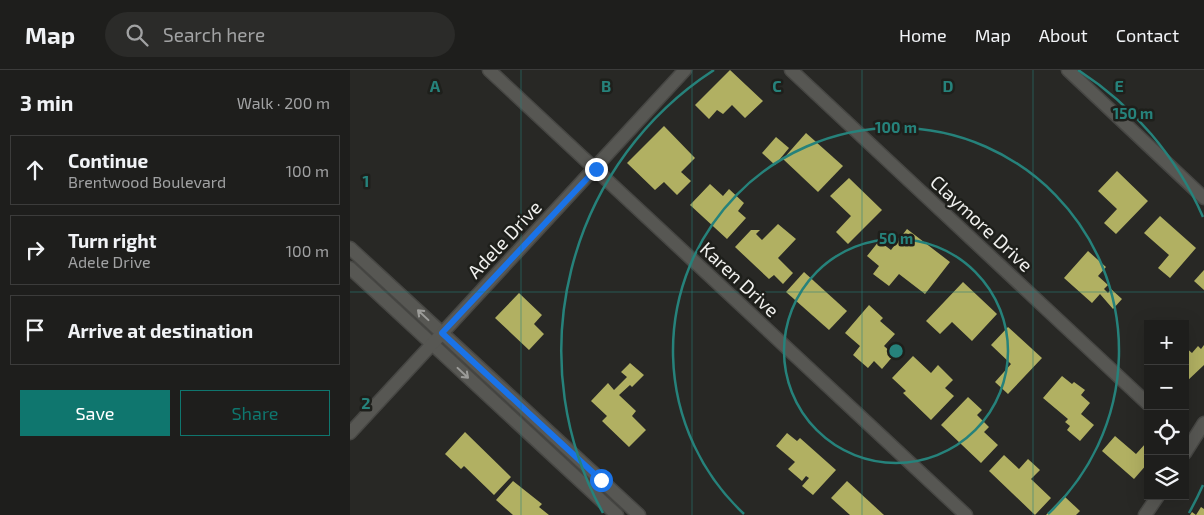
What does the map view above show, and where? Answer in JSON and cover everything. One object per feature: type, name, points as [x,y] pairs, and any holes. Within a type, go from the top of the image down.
[{"type":"street","name":"Karen Drive","points":[[489,70],[966,515]]},
{"type":"street","name":"Adele Drive","points":[[350,433],[596,169],[685,70]]},
{"type":"street","name":"Claymore Drive","points":[[791,70],[1144,400]]},
{"type":"street","points":[[1068,70],[1204,198]]},
{"type":"street","points":[[350,248],[638,515]]},
{"type":"street","points":[[350,268],[617,515]]},
{"type":"street","points":[[1189,442],[1204,423]]},
{"type":"street","points":[[1145,515],[1155,500]]},
{"type":"building","points":[[730,70],[763,101],[745,118],[732,105],[723,114],[717,110],[709,119],[695,105]]},
{"type":"building","points":[[664,126],[695,158],[681,172],[691,181],[677,195],[664,182],[655,190],[627,163]]},
{"type":"building","points":[[806,133],[843,166],[818,192],[783,159]]},
{"type":"building","points":[[776,137],[789,148],[775,165],[762,153]]},
{"type":"building","points":[[1117,171],[1148,201],[1116,234],[1104,223],[1117,209],[1098,191]]},
{"type":"building","points":[[849,178],[882,210],[848,244],[836,232],[851,216],[830,196]]},
{"type":"building","points":[[710,184],[723,196],[729,189],[744,203],[738,211],[746,218],[727,239],[690,205]]},
{"type":"building","points":[[1160,216],[1196,248],[1170,278],[1158,268],[1169,255],[1144,233]]},
{"type":"building","points":[[778,224],[796,239],[778,258],[793,273],[783,284],[774,275],[769,279],[735,247],[751,230],[760,230],[756,234],[762,240]]},
{"type":"building","points":[[907,229],[950,262],[925,294],[899,274],[889,286],[873,274],[879,266],[867,256],[879,241],[891,250]]},
{"type":"building","points":[[1088,251],[1106,267],[1098,276],[1108,285],[1104,289],[1108,293],[1111,289],[1122,299],[1113,309],[1100,294],[1092,303],[1064,278]]},
{"type":"building","points":[[1204,270],[1204,290],[1194,281]]},
{"type":"building","points":[[804,272],[847,311],[829,330],[786,292]]},
{"type":"building","points":[[963,282],[997,314],[972,341],[952,322],[940,334],[926,321]]},
{"type":"building","points":[[519,293],[542,315],[534,324],[544,334],[529,350],[495,318]]},
{"type":"building","points":[[869,305],[883,318],[880,321],[895,334],[884,346],[894,355],[882,369],[874,361],[868,368],[853,355],[860,346],[845,333]]},
{"type":"building","points":[[1008,327],[1042,358],[1008,394],[995,382],[1011,364],[991,345]]},
{"type":"building","points":[[1204,345],[1204,365],[1189,379],[1189,350],[1192,353],[1198,346],[1201,349]]},
{"type":"building","points":[[913,356],[931,373],[938,365],[953,380],[945,388],[954,396],[931,420],[903,393],[906,391],[892,378]]},
{"type":"building","points":[[630,363],[644,375],[632,387],[630,385],[619,395],[636,411],[632,416],[646,430],[629,447],[602,421],[607,416],[591,401],[608,383],[614,390],[627,377],[621,372]]},
{"type":"building","points":[[1062,376],[1072,384],[1074,382],[1085,390],[1081,395],[1090,403],[1081,414],[1094,425],[1080,441],[1067,430],[1070,426],[1065,422],[1068,419],[1043,398]]},
{"type":"building","points":[[968,397],[982,410],[977,415],[989,427],[984,432],[998,445],[981,463],[941,425]]},
{"type":"building","points":[[465,432],[511,477],[494,495],[464,466],[461,469],[445,454]]},
{"type":"building","points":[[787,433],[797,441],[800,438],[836,470],[813,495],[802,486],[809,478],[806,476],[802,481],[788,469],[795,462],[776,446]]},
{"type":"building","points":[[1115,436],[1136,454],[1144,445],[1144,468],[1134,479],[1102,451]]},
{"type":"building","points":[[1004,455],[1019,469],[1028,459],[1040,470],[1031,479],[1051,498],[1035,515],[989,471]]},
{"type":"building","points":[[513,481],[542,504],[539,507],[549,515],[513,515],[496,500]]},
{"type":"building","points":[[847,481],[884,515],[850,515],[831,498]]},
{"type":"building","points":[[1064,496],[1080,511],[1076,515],[1046,515]]},
{"type":"building","points":[[1201,507],[1204,509],[1204,515],[1196,515]]},
{"type":"route","points":[[596,169],[442,333],[601,480]]}]
